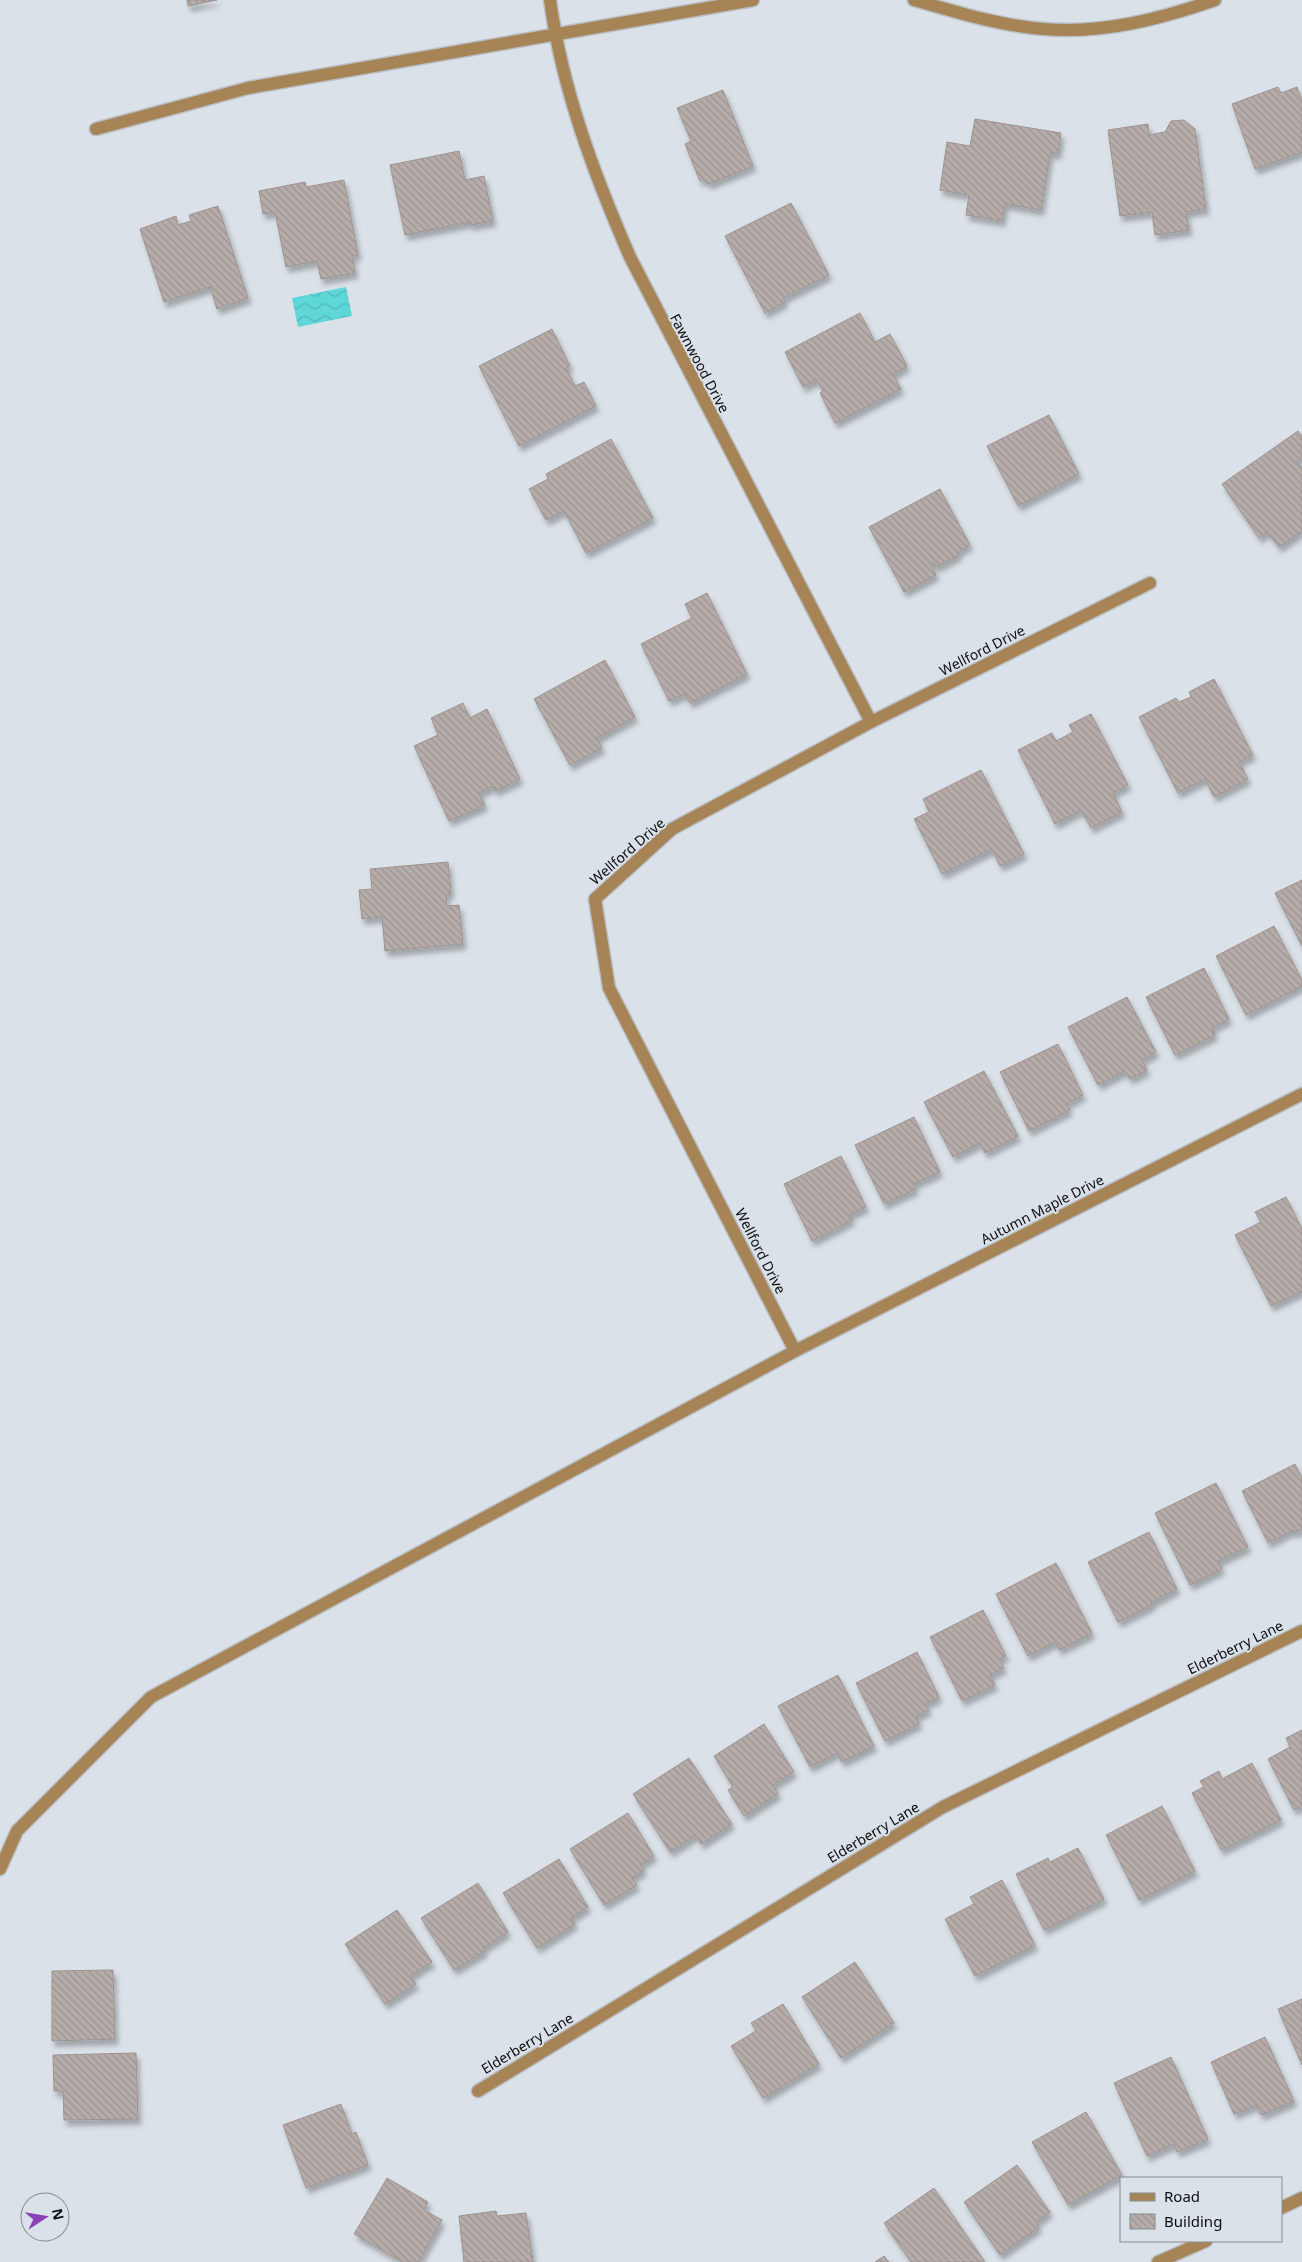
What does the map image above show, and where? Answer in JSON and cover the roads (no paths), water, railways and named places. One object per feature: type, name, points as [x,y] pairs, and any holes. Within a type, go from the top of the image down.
[{"type":"street","name":"Fawnwood Drive","points":[[550,0],[555,34],[575,112],[590,159],[630,257],[653,305],[871,722]]},
{"type":"street","points":[[96,129],[248,88],[753,0]]},
{"type":"street","points":[[914,0],[992,20],[1043,29],[1071,30],[1132,24],[1215,0]]},
{"type":"street","name":"Wellford Drive","points":[[796,1351],[609,988],[595,899],[672,829],[871,722],[1150,583]]},
{"type":"street","name":"Autumn Maple Drive","points":[[0,1869],[17,1831],[151,1697],[796,1351],[1302,1094]]},
{"type":"street","name":"Elderberry Lane","points":[[478,2091],[943,1807],[1302,1631]]},
{"type":"street","points":[[1282,2208],[1302,2198]]},
{"type":"street","points":[[1158,2262],[1204,2242]]},
{"type":"water","points":[[346,287],[352,316],[298,327],[292,298]]}]
